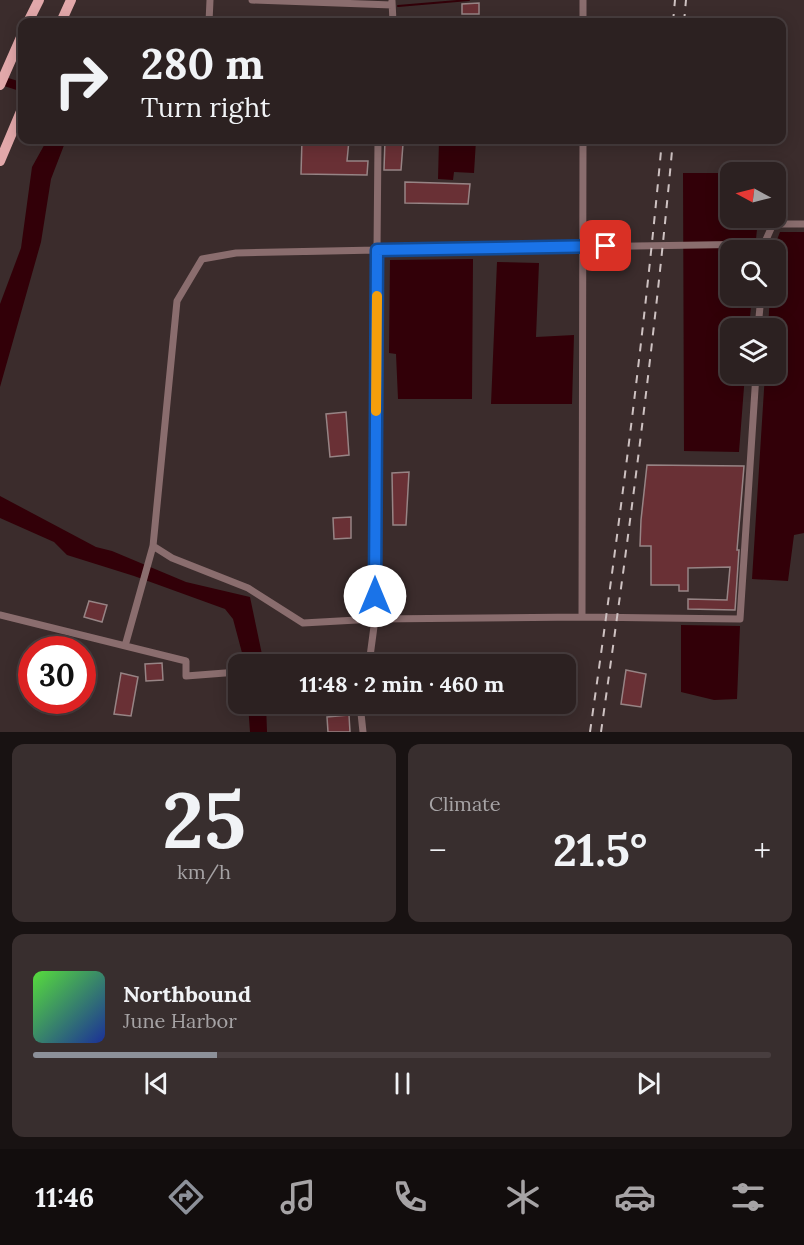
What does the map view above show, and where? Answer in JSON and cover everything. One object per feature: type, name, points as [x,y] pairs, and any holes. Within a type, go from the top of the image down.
[{"type":"main road","points":[[30,18],[39,0]]},
{"type":"main road","points":[[63,18],[71,0]]},
{"type":"main road","points":[[0,85],[18,45]]},
{"type":"main road","points":[[0,161],[18,118]]},
{"type":"street","points":[[209,18],[210,0]]},
{"type":"street","points":[[252,0],[392,2],[393,18]]},
{"type":"street","points":[[583,0],[583,18]]},
{"type":"street","points":[[370,654],[375,619],[378,144]]},
{"type":"street","points":[[582,616],[583,144]]},
{"type":"street","points":[[767,240],[773,224],[804,224]]},
{"type":"street","points":[[125,646],[153,546],[177,301],[202,259],[236,253],[720,247]]},
{"type":"street","points":[[153,546],[172,558],[248,588],[303,623],[375,619],[582,616],[740,619],[755,384]]},
{"type":"street","points":[[0,615],[186,661],[186,676],[228,673]]},
{"type":"street","points":[[361,714],[363,732]]},
{"type":"shaded area","points":[[45,144],[64,144],[51,179],[41,242],[0,387],[0,304],[21,248],[32,167]]},
{"type":"shaded area","points":[[439,144],[476,144],[474,173],[454,172],[453,180],[438,179]]},
{"type":"shaded area","points":[[683,173],[720,173],[720,228],[757,228],[756,240],[720,240],[720,306],[751,306],[750,318],[720,318],[720,384],[744,384],[739,452],[684,451]]},
{"type":"shaded area","points":[[780,232],[804,232],[804,533],[794,535],[788,581],[752,579],[764,384],[786,384],[786,318],[769,318],[769,306],[786,306],[786,240],[777,240]]},
{"type":"shaded area","points":[[473,259],[472,399],[398,399],[396,354],[389,353],[390,260]]},
{"type":"shaded area","points":[[497,262],[539,263],[536,337],[574,335],[572,404],[491,404]]},
{"type":"shaded area","points":[[0,496],[96,547],[112,551],[186,582],[250,597],[262,654],[242,654],[233,619],[225,609],[67,555],[54,542],[0,518]]},
{"type":"shaded area","points":[[681,625],[740,626],[737,699],[714,700],[681,692]]},
{"type":"shaded area","points":[[249,714],[266,714],[267,732],[250,732]]},
{"type":"building","points":[[479,3],[479,14],[462,14],[462,4]]},
{"type":"building","points":[[302,144],[349,144],[347,161],[368,161],[367,175],[301,174]]},
{"type":"building","points":[[385,144],[403,144],[401,170],[384,170]]},
{"type":"building","points":[[405,182],[470,184],[468,204],[405,203]]},
{"type":"building","points":[[346,412],[349,455],[330,457],[326,414]]},
{"type":"building","points":[[647,465],[744,466],[735,610],[688,609],[688,599],[727,600],[730,567],[688,568],[688,591],[679,591],[679,585],[651,585],[651,546],[640,546]]},
{"type":"building","points":[[409,472],[406,525],[393,525],[392,473]]},
{"type":"building","points":[[351,517],[351,538],[334,539],[333,518]]},
{"type":"building","points":[[89,601],[107,605],[102,622],[84,617]]},
{"type":"building","points":[[162,663],[163,680],[146,681],[145,664]]},
{"type":"building","points":[[626,670],[646,674],[641,707],[621,704]]},
{"type":"building","points":[[121,673],[138,677],[131,716],[114,714]]},
{"type":"building","points":[[349,715],[350,732],[328,732],[327,717]]},
{"type":"waterway","points":[[398,6],[469,0]]},
{"type":"waterway","points":[[0,80],[18,86]]},
{"type":"railway","points":[[673,18],[675,0]]},
{"type":"railway","points":[[684,18],[686,0]]},
{"type":"railway","points":[[590,732],[630,436],[662,144]]},
{"type":"railway","points":[[601,732],[641,436],[673,144]]},
{"type":"slow traffic","points":[[376,411],[377,296]]},
{"type":"route","points":[[375,596],[377,250],[606,246]]}]
